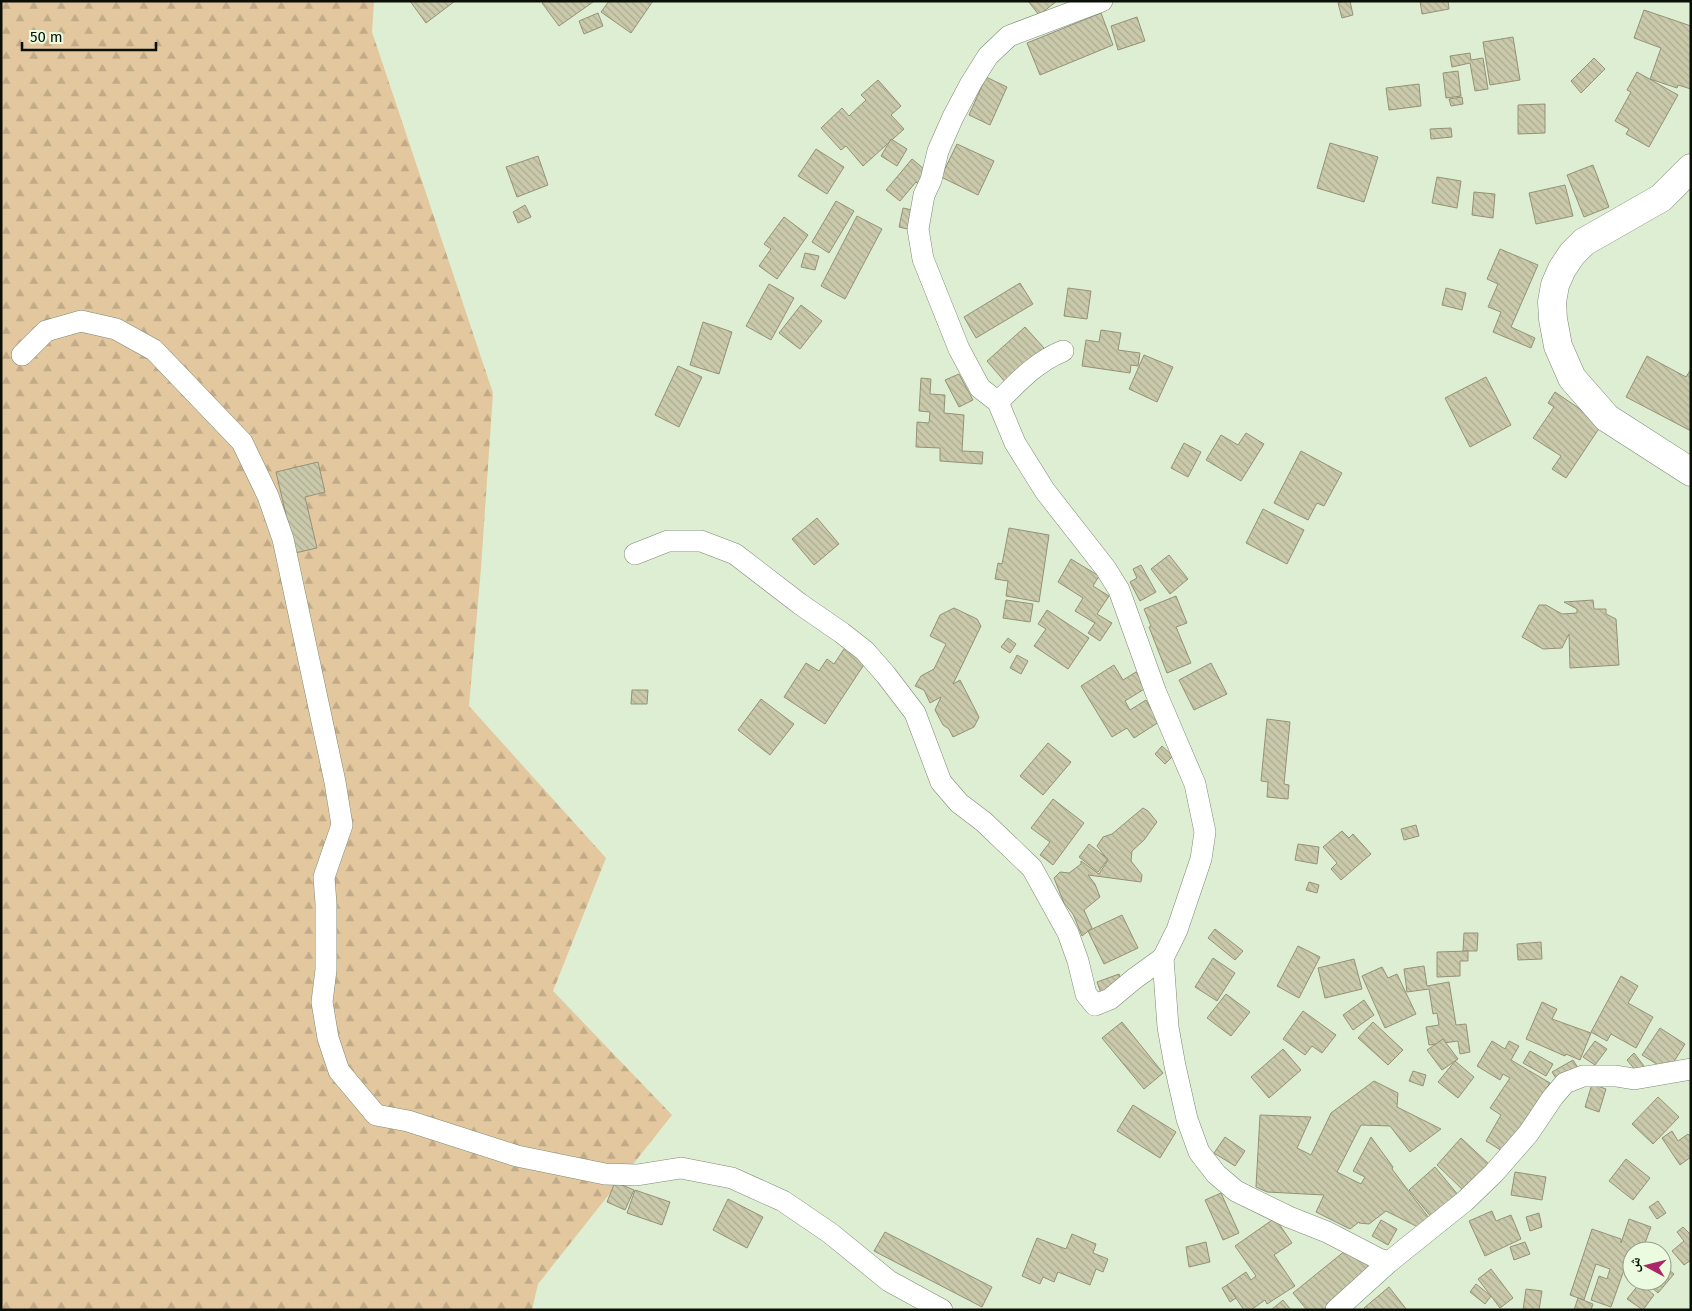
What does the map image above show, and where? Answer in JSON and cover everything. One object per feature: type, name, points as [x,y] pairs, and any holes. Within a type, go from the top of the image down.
[{"type":"main road","points":[[1691,168],[1660,198],[1599,232],[1584,242],[1572,254],[1562,268],[1556,285],[1552,311],[1558,346],[1572,378],[1607,418],[1691,472]]},
{"type":"street","points":[[635,554],[668,541],[701,541],[735,554],[865,651],[915,713],[941,782],[959,804],[984,822],[1032,868],[1068,933],[1078,961],[1086,994],[1095,1005],[1110,999],[1162,958],[1177,930],[1201,859],[1205,832],[1195,784],[1156,693],[1119,590],[1106,569],[1044,491],[1015,443],[998,402],[980,388],[959,349],[923,260],[918,229],[924,195],[931,180],[938,151],[952,117],[988,56],[1009,36],[1102,1]]},
{"type":"street","points":[[22,355],[46,331],[81,321],[116,329],[154,350],[242,442],[268,496],[283,539],[335,782],[342,825],[324,876],[326,970],[322,1002],[328,1038],[339,1071],[376,1115],[408,1121],[517,1156],[604,1174],[637,1175],[681,1168],[732,1178],[783,1200],[830,1233],[889,1281],[942,1310]]},
{"type":"street","points":[[998,402],[1028,372],[1047,358],[1064,351]]},
{"type":"street","points":[[1162,958],[1168,1027],[1175,1066],[1186,1119],[1199,1152],[1216,1174],[1236,1191],[1389,1262]]},
{"type":"street","points":[[1336,1310],[1389,1262],[1465,1201],[1494,1174],[1528,1134],[1553,1097],[1565,1084],[1583,1076],[1616,1076],[1634,1079],[1691,1069]]},
{"type":"green space","points":[[1,1],[374,1],[372,32],[493,393],[469,706],[606,858],[553,991],[672,1115],[538,1284],[532,1310],[1,1310]]},
{"type":"building","points":[[410,1],[455,1],[426,23]]},
{"type":"building","points":[[544,1],[593,2],[559,26],[542,3]]},
{"type":"building","points":[[609,1],[653,1],[631,33],[601,12]]},
{"type":"building","points":[[1028,1],[1057,1],[1039,15]]},
{"type":"building","points":[[1350,1],[1353,15],[1342,18],[1338,3]]},
{"type":"building","points":[[1420,1],[1448,1],[1449,9],[1422,14]]},
{"type":"building","points":[[1644,10],[1691,26],[1691,89],[1678,85],[1677,88],[1650,79],[1661,48],[1634,38]]},
{"type":"building","points":[[598,13],[603,26],[584,34],[579,21]]},
{"type":"building","points":[[1101,13],[1113,45],[1040,75],[1027,43]]},
{"type":"building","points":[[1137,17],[1145,41],[1118,50],[1111,26]]},
{"type":"building","points":[[1513,37],[1520,80],[1490,85],[1483,42]]},
{"type":"building","points":[[1470,53],[1471,60],[1483,58],[1488,89],[1475,91],[1470,63],[1452,67],[1450,56]]},
{"type":"building","points":[[1594,58],[1605,69],[1581,93],[1571,81]]},
{"type":"building","points":[[1458,71],[1461,96],[1446,98],[1443,73]]},
{"type":"building","points":[[1637,72],[1678,95],[1649,147],[1626,134],[1629,129],[1615,121],[1631,92],[1627,90]]},
{"type":"building","points":[[986,77],[1007,87],[990,125],[969,115]]},
{"type":"building","points":[[878,80],[901,106],[891,115],[904,129],[863,166],[846,146],[841,150],[821,128],[842,108],[849,116],[866,100],[861,95]]},
{"type":"building","points":[[1419,84],[1421,106],[1389,110],[1386,88]]},
{"type":"building","points":[[1462,97],[1463,104],[1451,106],[1449,99]]},
{"type":"building","points":[[1545,104],[1545,133],[1518,134],[1518,105]]},
{"type":"building","points":[[1451,128],[1452,137],[1431,139],[1430,129]]},
{"type":"building","points":[[891,139],[907,149],[897,166],[881,156]]},
{"type":"building","points":[[1330,143],[1378,157],[1364,202],[1317,188]]},
{"type":"building","points":[[957,144],[994,161],[978,195],[941,177]]},
{"type":"building","points":[[816,149],[844,167],[827,194],[798,176]]},
{"type":"building","points":[[538,156],[548,185],[517,197],[506,167]]},
{"type":"building","points":[[912,159],[929,173],[919,185],[916,182],[900,201],[886,190]]},
{"type":"building","points":[[1593,165],[1609,207],[1584,217],[1567,175]]},
{"type":"building","points":[[1437,177],[1461,181],[1457,208],[1432,203]]},
{"type":"building","points":[[1565,185],[1573,216],[1536,224],[1529,193]]},
{"type":"building","points":[[1474,192],[1495,194],[1493,218],[1472,215]]},
{"type":"building","points":[[836,201],[854,211],[829,253],[812,242]]},
{"type":"building","points":[[525,205],[531,217],[518,223],[513,212]]},
{"type":"building","points":[[903,208],[917,211],[912,230],[899,227]]},
{"type":"building","points":[[857,216],[882,229],[845,299],[821,286]]},
{"type":"building","points":[[784,217],[808,235],[777,279],[759,266],[771,249],[764,244]]},
{"type":"building","points":[[1500,249],[1538,265],[1511,327],[1535,338],[1531,348],[1493,332],[1501,312],[1488,307],[1498,284],[1487,279]]},
{"type":"building","points":[[805,253],[819,256],[815,270],[801,267]]},
{"type":"building","points":[[1020,283],[1033,304],[976,338],[964,317]]},
{"type":"building","points":[[769,284],[794,298],[771,340],[746,326]]},
{"type":"building","points":[[1068,288],[1091,291],[1087,319],[1064,316]]},
{"type":"building","points":[[1446,288],[1466,293],[1462,310],[1442,305]]},
{"type":"building","points":[[801,305],[822,321],[800,349],[779,333]]},
{"type":"building","points":[[703,322],[732,332],[719,374],[690,365]]},
{"type":"building","points":[[1025,327],[1044,348],[1006,383],[987,361]]},
{"type":"building","points":[[1101,330],[1121,333],[1118,350],[1140,353],[1138,366],[1131,365],[1130,373],[1082,366],[1086,340],[1099,342]]},
{"type":"building","points":[[1144,355],[1173,367],[1157,402],[1129,389]]},
{"type":"building","points":[[1647,356],[1686,377],[1691,369],[1691,431],[1626,397]]},
{"type":"building","points":[[678,366],[702,377],[679,427],[655,415]]},
{"type":"building","points":[[959,374],[973,400],[959,407],[945,380]]},
{"type":"building","points":[[1486,377],[1511,425],[1470,447],[1445,398]]},
{"type":"building","points":[[921,378],[931,379],[930,394],[945,395],[944,413],[964,415],[962,451],[983,452],[982,464],[940,461],[940,448],[916,447],[917,422],[929,423],[930,412],[919,411]]},
{"type":"building","points":[[1555,392],[1602,424],[1566,478],[1552,469],[1561,456],[1533,438],[1554,407],[1548,403]]},
{"type":"building","points":[[1246,433],[1264,444],[1241,481],[1206,460],[1221,435],[1238,445]]},
{"type":"building","points":[[1184,443],[1201,452],[1188,477],[1171,468]]},
{"type":"building","points":[[1301,451],[1342,473],[1324,506],[1317,503],[1308,520],[1274,503]]},
{"type":"building","points":[[318,462],[325,492],[305,497],[317,548],[295,553],[276,472]]},
{"type":"building","points":[[1263,509],[1304,530],[1287,564],[1246,543]]},
{"type":"building","points":[[817,518],[839,544],[814,565],[792,539]]},
{"type":"building","points":[[1009,528],[1049,535],[1039,602],[1006,596],[1008,581],[995,579],[998,563],[1002,564]]},
{"type":"building","points":[[1169,555],[1188,579],[1170,594],[1151,569]]},
{"type":"building","points":[[1071,559],[1099,576],[1093,586],[1109,596],[1097,614],[1112,623],[1100,641],[1088,633],[1095,623],[1075,611],[1083,598],[1058,582]]},
{"type":"building","points":[[1141,565],[1156,592],[1140,601],[1130,582],[1137,578],[1133,569]]},
{"type":"building","points":[[1176,596],[1187,623],[1176,627],[1191,663],[1167,673],[1144,609]]},
{"type":"building","points":[[1006,600],[1033,604],[1030,622],[1003,618]]},
{"type":"building","points":[[1593,600],[1594,609],[1606,609],[1606,614],[1616,619],[1619,665],[1570,668],[1569,634],[1562,648],[1543,649],[1522,637],[1539,605],[1546,605],[1562,614],[1577,613],[1577,609],[1564,602]]},
{"type":"building","points":[[954,608],[977,619],[981,626],[953,684],[960,680],[979,717],[974,727],[953,737],[949,729],[943,725],[935,710],[941,697],[930,703],[924,690],[915,686],[921,676],[934,669],[946,644],[930,636],[940,615]]},
{"type":"building","points":[[1047,610],[1089,638],[1068,669],[1034,646],[1046,629],[1038,624]]},
{"type":"building","points":[[1008,638],[1016,644],[1010,653],[1001,647]]},
{"type":"building","points":[[846,646],[867,660],[825,724],[784,697],[806,663],[819,671],[827,659],[834,664]]},
{"type":"building","points":[[1017,655],[1028,661],[1021,674],[1010,668]]},
{"type":"building","points":[[1211,663],[1227,694],[1194,710],[1179,680]]},
{"type":"building","points":[[1114,665],[1123,680],[1136,672],[1146,688],[1125,701],[1130,710],[1146,700],[1159,722],[1134,738],[1127,728],[1112,737],[1081,686]]},
{"type":"building","points":[[632,690],[648,690],[647,704],[631,704]]},
{"type":"building","points":[[761,699],[794,724],[770,755],[738,730]]},
{"type":"building","points":[[1267,719],[1290,722],[1284,784],[1289,785],[1288,799],[1267,797],[1268,782],[1261,781]]},
{"type":"building","points":[[1048,743],[1071,762],[1043,795],[1020,776]]},
{"type":"building","points":[[1162,746],[1173,756],[1165,764],[1155,754]]},
{"type":"building","points":[[1053,799],[1084,823],[1053,865],[1040,855],[1050,842],[1031,828]]},
{"type":"building","points":[[1143,808],[1157,822],[1144,840],[1132,851],[1131,861],[1142,875],[1141,882],[1088,875],[1095,884],[1100,897],[1084,910],[1092,928],[1082,936],[1073,914],[1064,903],[1054,878],[1060,872],[1069,873],[1081,864],[1081,861],[1099,874],[1108,860],[1097,846],[1103,837],[1112,834]]},
{"type":"building","points":[[1416,825],[1419,836],[1404,840],[1401,829]]},
{"type":"building","points":[[1342,831],[1349,838],[1353,834],[1371,854],[1341,880],[1331,869],[1337,863],[1323,847]]},
{"type":"building","points":[[1089,844],[1108,859],[1098,872],[1079,857]]},
{"type":"building","points":[[1298,844],[1319,847],[1317,864],[1295,860]]},
{"type":"building","points":[[1309,882],[1319,885],[1317,893],[1306,890]]},
{"type":"building","points":[[1122,915],[1138,948],[1104,964],[1088,931]]},
{"type":"building","points":[[1215,929],[1243,951],[1235,960],[1208,938]]},
{"type":"building","points":[[1464,933],[1478,933],[1477,951],[1463,951]]},
{"type":"building","points":[[1541,942],[1542,959],[1518,960],[1517,944]]},
{"type":"building","points":[[1298,946],[1320,957],[1299,998],[1277,986]]},
{"type":"building","points":[[1468,951],[1468,961],[1460,961],[1460,976],[1437,977],[1437,952]]},
{"type":"building","points":[[1213,958],[1235,973],[1217,1001],[1195,987]]},
{"type":"building","points":[[1354,959],[1362,989],[1325,998],[1318,968]]},
{"type":"building","points":[[1424,966],[1427,986],[1449,982],[1456,1025],[1466,1024],[1470,1052],[1460,1054],[1458,1041],[1429,1045],[1426,1027],[1439,1025],[1437,1013],[1433,1014],[1429,989],[1407,992],[1404,969]]},
{"type":"building","points":[[1382,967],[1388,978],[1397,974],[1416,1014],[1385,1028],[1362,976]]},
{"type":"building","points":[[1119,974],[1123,986],[1101,993],[1097,982]]},
{"type":"building","points":[[1621,976],[1638,986],[1628,1003],[1653,1017],[1636,1048],[1611,1034],[1607,1041],[1591,1032]]},
{"type":"building","points":[[1226,994],[1250,1012],[1231,1036],[1207,1018]]},
{"type":"building","points":[[1364,1000],[1374,1015],[1353,1030],[1343,1015]]},
{"type":"building","points":[[1542,1002],[1557,1009],[1552,1019],[1591,1033],[1580,1060],[1566,1054],[1565,1056],[1526,1039]]},
{"type":"building","points":[[1303,1011],[1336,1035],[1322,1053],[1312,1046],[1305,1055],[1283,1039]]},
{"type":"building","points":[[1122,1022],[1163,1073],[1144,1089],[1102,1038]]},
{"type":"building","points":[[1373,1022],[1403,1050],[1388,1065],[1358,1038]]},
{"type":"building","points":[[1660,1028],[1685,1044],[1668,1071],[1642,1055]]},
{"type":"building","points":[[1443,1039],[1458,1059],[1442,1070],[1427,1050]]},
{"type":"building","points":[[1492,1041],[1505,1049],[1509,1041],[1519,1046],[1511,1060],[1550,1083],[1507,1154],[1486,1141],[1501,1115],[1490,1108],[1510,1078],[1503,1074],[1500,1080],[1477,1066]]},
{"type":"building","points":[[1595,1041],[1607,1049],[1595,1065],[1583,1057]]},
{"type":"building","points":[[1283,1049],[1301,1070],[1269,1098],[1251,1077]]},
{"type":"building","points":[[1530,1051],[1553,1064],[1546,1076],[1523,1063]]},
{"type":"building","points":[[1634,1053],[1644,1066],[1637,1072],[1627,1060]]},
{"type":"building","points":[[1573,1060],[1580,1071],[1559,1083],[1552,1072]]},
{"type":"building","points":[[1455,1061],[1474,1077],[1458,1098],[1438,1082]]},
{"type":"building","points":[[1413,1071],[1426,1075],[1423,1086],[1409,1081]]},
{"type":"building","points":[[1374,1081],[1398,1093],[1397,1107],[1441,1129],[1410,1152],[1390,1126],[1361,1125],[1337,1172],[1361,1184],[1365,1177],[1353,1171],[1371,1137],[1393,1167],[1392,1169],[1432,1222],[1422,1229],[1386,1211],[1369,1224],[1359,1222],[1350,1229],[1316,1212],[1324,1195],[1267,1192],[1256,1187],[1260,1115],[1311,1117],[1297,1148],[1311,1155],[1331,1113]]},
{"type":"building","points":[[1592,1084],[1606,1089],[1599,1112],[1585,1107]]},
{"type":"building","points":[[1658,1097],[1679,1117],[1653,1144],[1632,1124]]},
{"type":"building","points":[[1133,1105],[1176,1132],[1160,1158],[1117,1131]]},
{"type":"building","points":[[1672,1131],[1678,1141],[1688,1134],[1691,1137],[1691,1157],[1680,1165],[1662,1138]]},
{"type":"building","points":[[1225,1137],[1245,1151],[1235,1166],[1214,1153]]},
{"type":"building","points":[[1461,1138],[1491,1166],[1466,1193],[1437,1165]]},
{"type":"building","points":[[1626,1159],[1650,1178],[1633,1200],[1609,1181]]},
{"type":"building","points":[[1435,1167],[1459,1196],[1432,1218],[1409,1190]]},
{"type":"building","points":[[1515,1172],[1546,1177],[1542,1200],[1511,1195]]},
{"type":"building","points":[[615,1182],[634,1190],[625,1210],[607,1202]]},
{"type":"building","points":[[635,1190],[670,1202],[662,1225],[627,1213]]},
{"type":"building","points":[[1221,1193],[1239,1233],[1223,1240],[1205,1200]]},
{"type":"building","points":[[728,1199],[763,1217],[747,1248],[713,1230]]},
{"type":"building","points":[[1658,1201],[1666,1213],[1657,1219],[1649,1207]]},
{"type":"building","points":[[1492,1211],[1496,1221],[1511,1215],[1521,1239],[1485,1256],[1469,1221]]},
{"type":"building","points":[[1539,1213],[1542,1227],[1530,1231],[1526,1217]]},
{"type":"building","points":[[1275,1218],[1292,1243],[1274,1255],[1295,1286],[1267,1304],[1265,1300],[1251,1310],[1244,1310],[1227,1285],[1246,1272],[1251,1280],[1256,1276],[1235,1246]]},
{"type":"building","points":[[1629,1219],[1651,1227],[1646,1241],[1622,1241],[1622,1276],[1611,1307],[1591,1300],[1599,1276],[1607,1279],[1610,1269],[1596,1264],[1584,1300],[1570,1295],[1592,1229],[1621,1239],[1621,1243]]},
{"type":"building","points":[[1381,1220],[1397,1229],[1388,1245],[1372,1236]]},
{"type":"building","points":[[1683,1227],[1691,1235],[1691,1260],[1684,1265],[1672,1251],[1684,1241],[1677,1232]]},
{"type":"building","points":[[885,1232],[992,1287],[982,1307],[874,1251]]},
{"type":"building","points":[[1072,1234],[1096,1244],[1093,1253],[1108,1259],[1103,1272],[1096,1269],[1090,1285],[1058,1272],[1054,1282],[1043,1277],[1040,1284],[1022,1276],[1037,1238],[1066,1249]]},
{"type":"building","points":[[1206,1242],[1210,1262],[1189,1267],[1186,1247]]},
{"type":"building","points":[[1525,1242],[1530,1254],[1514,1260],[1510,1247]]},
{"type":"building","points":[[1351,1246],[1372,1271],[1324,1310],[1307,1310],[1293,1293]]},
{"type":"building","points":[[1491,1269],[1513,1298],[1500,1308],[1478,1279]]},
{"type":"building","points":[[1476,1284],[1491,1296],[1485,1304],[1470,1292]]},
{"type":"building","points":[[1227,1285],[1236,1298],[1230,1302],[1222,1288]]},
{"type":"building","points":[[1389,1287],[1407,1310],[1366,1310],[1364,1308]]},
{"type":"building","points":[[1526,1289],[1542,1291],[1539,1310],[1523,1310]]},
{"type":"building","points":[[1634,1291],[1649,1291],[1654,1295],[1643,1310],[1627,1299]]},
{"type":"building","points":[[1578,1298],[1593,1304],[1591,1310],[1574,1310]]},
{"type":"building","points":[[1283,1300],[1291,1310],[1271,1310]]}]
